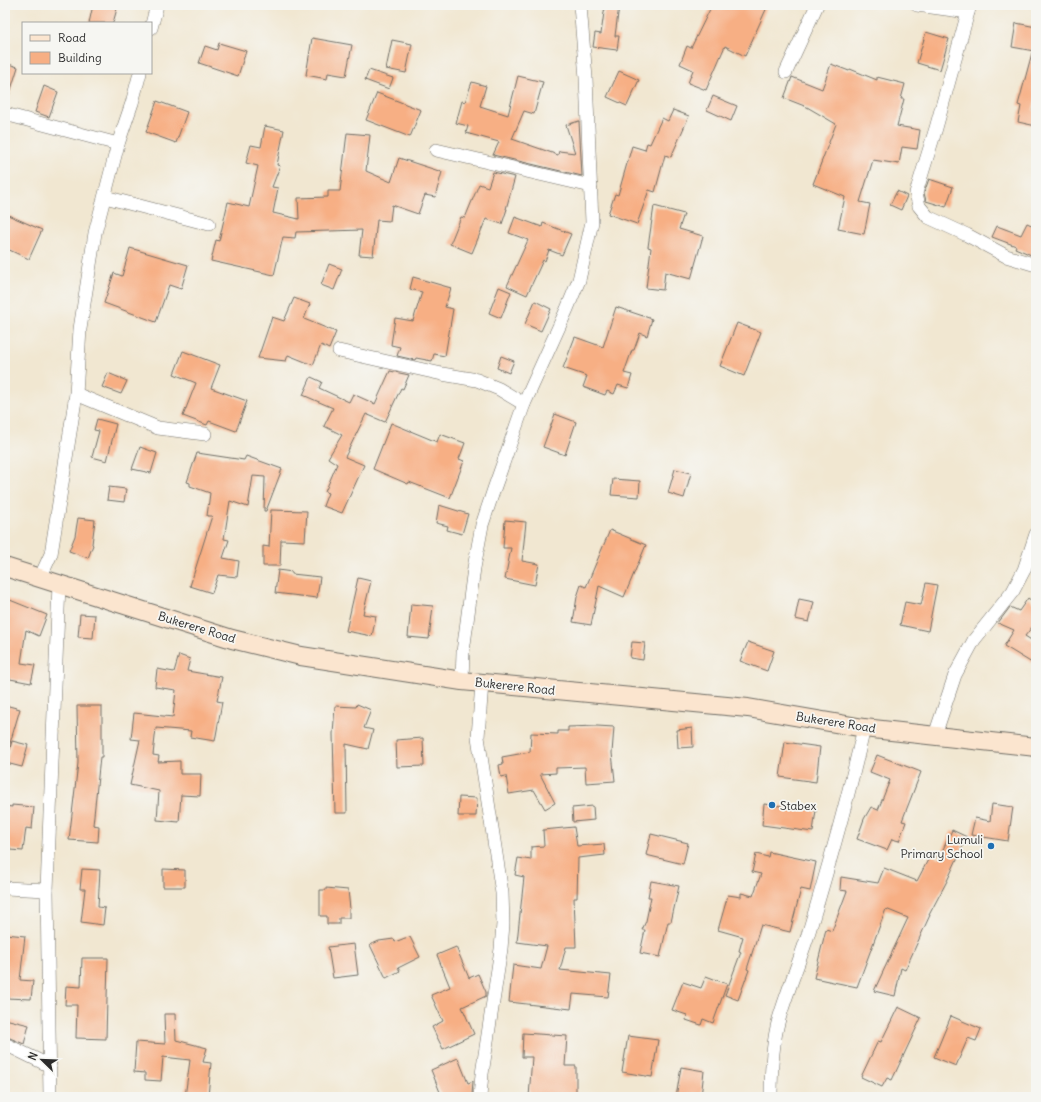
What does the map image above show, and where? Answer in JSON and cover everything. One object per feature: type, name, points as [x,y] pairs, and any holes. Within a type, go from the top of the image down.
[{"type":"main road","name":"Bukerere Road","points":[[5,567],[232,639],[301,656],[462,681],[748,708],[864,728],[1036,747]]},
{"type":"street","points":[[152,24],[157,5]]},
{"type":"street","points":[[462,681],[463,652],[474,568],[482,525],[524,404],[568,309],[579,280],[592,222],[586,78],[580,5]]},
{"type":"street","points":[[786,72],[817,5]]},
{"type":"street","points":[[916,5],[969,8],[936,128],[916,193],[919,206],[928,217],[967,235],[1006,256],[1036,265]]},
{"type":"street","points":[[40,578],[51,554],[76,394],[80,329],[95,233],[118,144],[132,103],[140,74]]},
{"type":"street","points":[[5,114],[118,144]]},
{"type":"street","points":[[436,150],[591,186]]},
{"type":"street","points":[[105,197],[209,224]]},
{"type":"street","points":[[339,350],[442,374],[477,380],[499,389],[524,404]]},
{"type":"street","points":[[76,394],[158,428],[205,434]]},
{"type":"street","points":[[935,735],[955,675],[974,640],[1013,591],[1024,570],[1036,534]]},
{"type":"street","points":[[50,1097],[47,890],[59,584]]},
{"type":"street","points":[[480,1097],[482,1074],[501,949],[502,924],[502,893],[478,737],[482,682]]},
{"type":"street","points":[[771,1097],[772,1060],[779,1020],[806,940],[850,790],[864,728]]},
{"type":"street","points":[[5,888],[47,890]]},
{"type":"street","points":[[5,1044],[50,1066]]},
{"type":"building","points":[[93,5],[118,5],[113,22],[89,22]]},
{"type":"building","points":[[605,5],[619,6],[615,36],[619,36],[617,50],[593,47],[595,33],[601,34]]},
{"type":"building","points":[[712,5],[768,5],[745,56],[725,46],[706,90],[688,83],[693,70],[680,64],[687,46],[691,48]]},
{"type":"building","points":[[1016,23],[1036,27],[1034,51],[1012,47]]},
{"type":"building","points":[[926,32],[949,39],[940,70],[917,63]]},
{"type":"building","points":[[312,38],[352,45],[346,76],[328,73],[327,79],[306,75]]},
{"type":"building","points":[[392,40],[412,44],[406,73],[386,69]]},
{"type":"building","points":[[219,43],[246,51],[238,76],[199,63],[205,46],[217,50]]},
{"type":"building","points":[[1032,53],[1036,53],[1036,97],[1033,110],[1036,111],[1036,126],[1018,122],[1021,106],[1018,105]]},
{"type":"building","points":[[5,63],[18,67],[8,99],[5,99]]},
{"type":"building","points":[[831,64],[849,71],[850,69],[877,80],[877,77],[905,84],[901,99],[904,99],[897,126],[920,130],[917,149],[902,147],[899,164],[873,160],[860,202],[870,204],[864,234],[838,229],[845,197],[813,184],[836,124],[807,107],[784,98],[792,77],[822,89]]},
{"type":"building","points":[[369,70],[393,78],[389,89],[365,80]]},
{"type":"building","points":[[619,71],[639,80],[627,106],[607,97]]},
{"type":"building","points":[[518,76],[543,82],[534,114],[524,111],[512,139],[558,155],[559,151],[575,153],[566,125],[579,121],[582,176],[493,155],[499,142],[466,133],[468,126],[456,123],[462,101],[465,102],[472,82],[486,86],[480,106],[508,115]]},
{"type":"building","points":[[44,86],[58,92],[49,117],[35,112]]},
{"type":"building","points":[[377,93],[421,110],[410,137],[366,120]]},
{"type":"building","points":[[713,96],[737,106],[731,121],[707,110]]},
{"type":"building","points":[[157,101],[187,112],[176,143],[146,132]]},
{"type":"building","points":[[673,110],[689,116],[671,157],[665,155],[655,192],[649,190],[637,224],[608,214],[615,194],[618,195],[632,146],[645,150],[647,143],[650,144],[662,118],[668,121]]},
{"type":"building","points":[[265,126],[284,130],[277,165],[280,166],[272,187],[278,188],[273,213],[299,219],[298,198],[328,197],[328,191],[340,191],[347,133],[370,135],[366,171],[391,182],[399,158],[442,172],[435,197],[425,195],[418,214],[392,205],[390,221],[377,220],[373,256],[359,255],[362,230],[296,232],[295,238],[283,237],[274,275],[211,261],[216,240],[219,241],[228,202],[249,207],[258,166],[246,163],[251,145],[261,147]]},
{"type":"building","points":[[493,172],[515,177],[502,224],[486,219],[472,253],[450,244],[461,217],[465,218],[479,184],[488,187]]},
{"type":"building","points":[[929,179],[953,187],[946,207],[926,201],[924,193]]},
{"type":"building","points":[[897,191],[907,196],[901,210],[890,205]]},
{"type":"building","points":[[654,206],[684,214],[679,229],[703,236],[691,279],[665,272],[663,290],[646,288],[651,248],[648,247]]},
{"type":"building","points":[[8,215],[42,230],[29,259],[5,248],[5,222]]},
{"type":"building","points":[[515,217],[542,227],[543,223],[571,234],[562,255],[549,250],[545,261],[543,260],[527,295],[507,286],[528,240],[509,233]]},
{"type":"building","points":[[1027,223],[1036,227],[1036,257],[1015,248],[1016,246],[992,237],[997,226],[1021,235]]},
{"type":"building","points":[[130,248],[188,265],[181,289],[169,285],[156,322],[104,303],[114,273],[122,276]]},
{"type":"building","points":[[329,264],[342,269],[334,290],[321,285]]},
{"type":"building","points":[[413,277],[451,288],[445,307],[453,309],[445,356],[434,354],[432,361],[416,358],[415,360],[397,356],[400,347],[391,345],[395,318],[413,321],[422,292],[410,289]]},
{"type":"building","points":[[499,287],[511,292],[501,318],[489,313]]},
{"type":"building","points":[[294,298],[310,304],[304,319],[336,332],[329,349],[321,345],[313,365],[288,355],[286,361],[258,358],[272,317],[284,321]]},
{"type":"building","points":[[535,301],[551,309],[541,331],[525,324]]},
{"type":"building","points":[[616,307],[652,319],[647,336],[640,333],[624,373],[632,375],[628,388],[618,385],[614,394],[607,391],[605,395],[583,387],[587,376],[563,368],[575,337],[603,347]]},
{"type":"building","points":[[737,323],[761,332],[744,376],[720,366]]},
{"type":"building","points":[[183,351],[220,365],[211,388],[247,401],[236,431],[209,421],[207,425],[183,416],[196,383],[174,374]]},
{"type":"building","points":[[501,356],[514,361],[509,373],[497,368]]},
{"type":"building","points":[[390,371],[409,375],[403,389],[401,388],[385,422],[366,414],[345,457],[364,465],[342,513],[323,506],[328,493],[325,492],[337,464],[328,458],[342,435],[324,426],[333,408],[303,395],[311,377],[322,382],[319,388],[349,402],[353,394],[375,404]]},
{"type":"building","points":[[108,373],[127,381],[121,394],[102,387]]},
{"type":"building","points":[[555,414],[576,422],[565,455],[543,447]]},
{"type":"building","points":[[97,419],[116,424],[107,461],[92,457],[99,431],[94,430]]},
{"type":"building","points":[[391,423],[437,442],[440,434],[465,443],[459,459],[464,461],[450,498],[409,482],[408,484],[373,469]]},
{"type":"building","points":[[140,447],[157,453],[151,473],[132,469]]},
{"type":"building","points":[[197,453],[244,460],[246,456],[282,469],[266,511],[264,511],[265,477],[253,476],[248,507],[230,501],[224,539],[229,540],[223,558],[239,561],[237,577],[218,575],[212,593],[190,586],[212,516],[207,516],[210,493],[190,486],[190,483],[187,482]]},
{"type":"building","points":[[675,469],[691,473],[684,498],[668,493]]},
{"type":"building","points":[[613,479],[640,481],[639,497],[611,495]]},
{"type":"building","points":[[109,487],[126,489],[124,502],[107,500]]},
{"type":"building","points":[[439,505],[468,514],[462,534],[447,530],[448,526],[436,523]]},
{"type":"building","points":[[271,510],[307,511],[305,541],[281,540],[280,566],[263,566],[263,546],[269,547]]},
{"type":"building","points":[[78,518],[95,520],[93,545],[88,558],[69,551],[75,536]]},
{"type":"building","points":[[505,520],[526,522],[522,561],[539,564],[535,585],[505,579],[511,548],[503,548]]},
{"type":"building","points":[[610,530],[646,545],[624,597],[599,586],[591,625],[573,622],[577,597],[581,585],[586,587]]},
{"type":"building","points":[[278,570],[292,572],[292,574],[320,577],[317,598],[275,593]]},
{"type":"building","points":[[358,578],[371,581],[363,614],[376,616],[372,636],[346,631]]},
{"type":"building","points":[[926,583],[937,585],[928,631],[900,625],[905,602],[921,605]]},
{"type":"building","points":[[5,598],[47,615],[39,636],[26,630],[21,663],[35,665],[31,683],[5,678]]},
{"type":"building","points":[[1028,598],[1036,604],[1036,622],[1025,636],[1036,643],[1036,657],[1032,663],[1004,646],[1014,630],[998,623],[1010,607],[1019,611]]},
{"type":"building","points":[[799,599],[814,602],[809,622],[795,619]]},
{"type":"building","points":[[411,604],[433,606],[429,639],[408,637]]},
{"type":"building","points":[[80,614],[95,615],[93,638],[78,637]]},
{"type":"building","points":[[632,642],[645,643],[643,660],[630,658]]},
{"type":"building","points":[[748,642],[774,651],[767,671],[740,661]]},
{"type":"building","points":[[179,655],[190,659],[187,671],[222,677],[217,701],[222,702],[215,741],[190,737],[191,731],[156,728],[153,755],[159,756],[158,762],[180,761],[180,774],[201,774],[200,796],[181,795],[179,822],[157,820],[159,791],[130,785],[140,740],[131,739],[134,713],[173,717],[176,690],[155,687],[157,669],[174,672]]},
{"type":"building","points":[[357,704],[371,710],[364,728],[373,730],[368,749],[346,744],[347,813],[335,813],[333,734],[335,706],[356,707]]},
{"type":"building","points":[[5,705],[20,709],[8,750],[5,750]]},
{"type":"building","points":[[77,706],[102,706],[102,757],[100,757],[93,825],[99,826],[98,842],[69,840],[78,763]]},
{"type":"building","points":[[568,727],[614,727],[612,753],[615,781],[586,783],[585,767],[556,768],[556,773],[540,774],[555,803],[545,809],[534,790],[509,794],[506,776],[501,777],[499,765],[503,764],[502,757],[530,752],[531,733],[558,734],[558,731],[568,731]]},
{"type":"building","points":[[692,728],[693,747],[678,748],[677,730]]},
{"type":"building","points":[[423,738],[424,766],[397,767],[396,740]]},
{"type":"building","points":[[12,741],[28,745],[22,767],[6,763]]},
{"type":"building","points":[[785,742],[820,747],[816,782],[780,777]]},
{"type":"building","points":[[877,755],[921,772],[902,821],[906,822],[899,841],[892,839],[887,850],[857,839],[864,819],[871,807],[878,810],[890,780],[870,772]]},
{"type":"building","points":[[459,797],[477,798],[476,816],[458,816]]},
{"type":"building","points":[[764,804],[816,810],[813,832],[762,825]]},
{"type":"building","points":[[992,804],[1013,807],[1008,841],[971,835],[975,818],[990,821]]},
{"type":"building","points":[[12,805],[34,807],[32,829],[26,828],[23,851],[10,850],[10,847],[5,846],[5,806],[12,807]]},
{"type":"building","points":[[593,806],[594,820],[573,822],[572,808]]},
{"type":"building","points":[[574,827],[577,846],[604,844],[605,855],[578,858],[577,898],[574,898],[576,947],[566,947],[560,970],[611,975],[608,997],[573,994],[571,1009],[509,1002],[513,965],[541,969],[547,946],[517,942],[524,877],[515,875],[518,858],[531,860],[531,847],[544,846],[543,830]]},
{"type":"building","points":[[952,830],[967,837],[947,881],[929,915],[905,970],[901,968],[895,996],[874,991],[908,918],[886,909],[857,987],[814,978],[826,929],[832,931],[847,891],[840,890],[841,877],[878,883],[884,868],[917,881],[931,854],[939,858]]},
{"type":"building","points":[[651,834],[688,843],[683,864],[646,855]]},
{"type":"building","points":[[769,852],[816,862],[810,891],[801,889],[790,932],[761,925],[747,969],[749,970],[738,1000],[725,995],[741,952],[739,951],[743,937],[718,930],[728,895],[741,897],[741,893],[753,896],[761,874],[752,872],[756,854],[768,857]]},
{"type":"building","points":[[82,869],[100,870],[98,907],[105,908],[103,925],[81,922],[85,889],[80,889]]},
{"type":"building","points":[[163,869],[185,870],[185,887],[163,887]]},
{"type":"building","points":[[651,881],[679,886],[671,922],[668,922],[660,957],[640,953],[645,930],[642,930],[646,921],[651,897],[648,897]]},
{"type":"building","points":[[326,888],[348,890],[350,909],[349,918],[339,918],[339,924],[327,924],[327,916],[320,916],[320,890],[326,890]]},
{"type":"building","points":[[5,934],[25,936],[20,980],[33,981],[31,999],[5,998]]},
{"type":"building","points":[[410,937],[420,957],[398,968],[400,971],[386,978],[370,945],[379,941],[394,939],[395,942]]},
{"type":"building","points":[[354,944],[358,975],[333,978],[328,947]]},
{"type":"building","points":[[456,947],[469,978],[478,974],[486,992],[486,996],[462,1007],[474,1034],[443,1049],[432,1027],[443,1021],[431,995],[450,987],[437,955]]},
{"type":"building","points":[[82,958],[108,958],[106,1039],[76,1038],[77,1005],[65,1005],[66,986],[81,987]]},
{"type":"building","points":[[706,976],[727,984],[713,1023],[703,1019],[701,1025],[686,1020],[687,1015],[672,1010],[683,982],[701,988]]},
{"type":"building","points":[[898,1007],[921,1018],[892,1080],[887,1078],[882,1087],[861,1077],[878,1041],[881,1042]]},
{"type":"building","points":[[164,1014],[175,1014],[176,1040],[207,1048],[203,1062],[211,1063],[208,1097],[185,1097],[190,1060],[163,1057],[161,1081],[145,1080],[145,1073],[134,1072],[136,1042],[165,1044]]},
{"type":"building","points":[[951,1016],[981,1029],[976,1041],[968,1038],[956,1066],[934,1057]]},
{"type":"building","points":[[5,1019],[29,1025],[24,1044],[5,1036]]},
{"type":"building","points":[[523,1033],[567,1036],[565,1066],[576,1066],[576,1097],[529,1097],[532,1057],[522,1057]]},
{"type":"building","points":[[628,1036],[658,1040],[652,1077],[622,1072]]},
{"type":"building","points":[[458,1058],[468,1083],[473,1081],[472,1095],[469,1097],[442,1097],[431,1070]]},
{"type":"building","points":[[681,1067],[704,1071],[701,1097],[676,1097]]},
{"type":"place","name":"Stabex","points":[[772,805]]},
{"type":"place","name":"Lumuli Primary School","points":[[991,846]]}]
